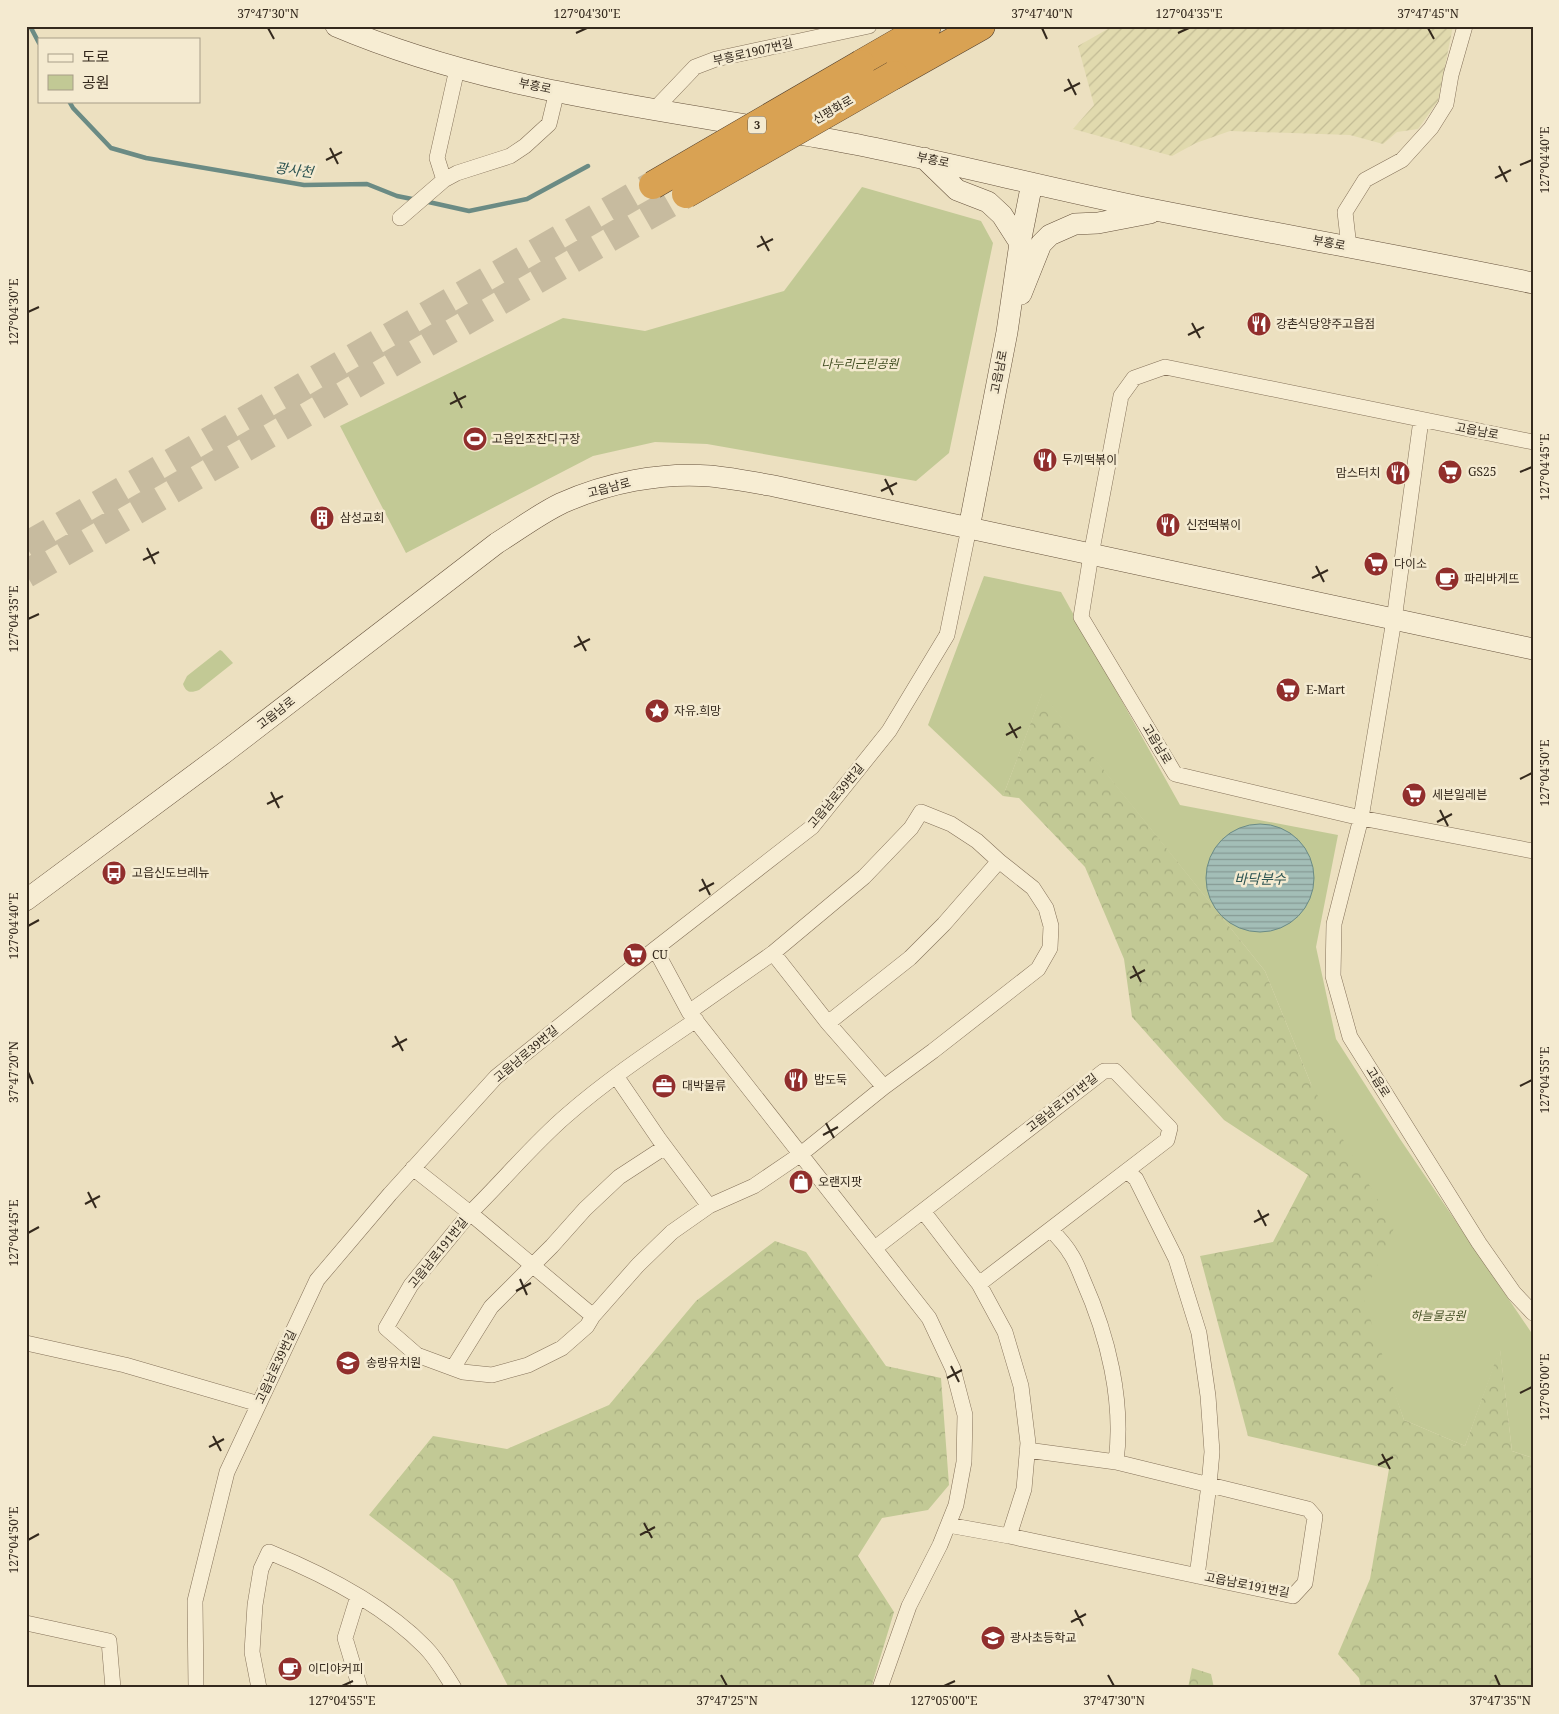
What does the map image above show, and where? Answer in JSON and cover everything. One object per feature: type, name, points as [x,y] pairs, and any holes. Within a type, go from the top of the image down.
[{"type":"highway","name":"신평화로","points":[[653,185],[928,26]]},
{"type":"highway","name":"신평화로","points":[[686,194],[981,26]]},
{"type":"street","name":"부흥로","points":[[336,26],[457,69],[593,100],[832,140],[924,158],[1057,190],[1533,283]]},
{"type":"street","name":"부흥로1907번길","points":[[654,110],[695,67],[716,59],[869,26]]},
{"type":"street","points":[[1349,247],[1345,212],[1365,180],[1402,160],[1432,128],[1446,104],[1451,75],[1466,26]]},
{"type":"street","points":[[444,180],[437,158],[457,69]]},
{"type":"street","points":[[400,218],[444,180],[458,173],[510,156],[525,146],[550,124],[557,91]]},
{"type":"street","points":[[924,158],[958,190],[988,202],[1002,215],[1020,243]]},
{"type":"street","name":"고읍남로","points":[[26,900],[224,753],[497,543],[543,513],[568,501],[629,481],[678,476],[709,476],[774,486],[969,528],[1007,332],[1020,243],[1032,183]]},
{"type":"street","points":[[1007,332],[1041,244],[1050,236],[1075,224],[1098,223],[1162,211]]},
{"type":"street","name":"고읍남로","points":[[1533,442],[1165,367],[1134,378],[1122,396],[1090,555],[1081,617],[1175,774],[1361,818],[1533,851]]},
{"type":"street","points":[[1361,818],[1394,620],[1422,420]]},
{"type":"street","points":[[969,528],[1533,649]]},
{"type":"street","name":"고읍남로39번길","points":[[196,1688],[195,1601],[227,1472],[317,1280],[413,1168],[496,1077],[655,949],[812,827],[889,731],[947,635],[969,528]]},
{"type":"street","name":"고읍남로191번길","points":[[921,812],[951,824],[977,841],[1033,888],[1046,908],[1051,926],[1050,948],[1038,969],[940,1046],[884,1087],[801,1154],[754,1186],[709,1206],[672,1232],[638,1265],[593,1316],[587,1326],[562,1348],[528,1365],[492,1375],[463,1372],[417,1355],[386,1328],[411,1285],[470,1213],[560,1121],[773,953],[864,877],[911,828],[921,812]]},
{"type":"street","name":"고읍로","points":[[1361,818],[1334,924],[1333,976],[1350,1037],[1479,1244],[1514,1293],[1533,1314]]},
{"type":"street","points":[[828,1023],[910,958],[944,924],[999,861]]},
{"type":"street","points":[[655,949],[693,1016],[929,1318],[953,1369],[965,1414],[964,1462],[956,1505],[940,1545],[909,1606],[880,1688]]},
{"type":"street","points":[[773,953],[828,1023],[884,1087]]},
{"type":"street","name":"고읍남로191번길","points":[[875,1248],[1104,1071],[1115,1071],[1170,1128],[1167,1140],[979,1284]]},
{"type":"street","points":[[616,1076],[709,1206]]},
{"type":"street","points":[[453,1368],[491,1307],[552,1246],[585,1209],[618,1177],[665,1147]]},
{"type":"street","name":"고읍남로191번길","points":[[413,1168],[593,1316]]},
{"type":"street","points":[[1127,1171],[1136,1179],[1176,1259],[1198,1333],[1208,1396],[1212,1452],[1197,1576]]},
{"type":"street","points":[[923,1211],[979,1284],[1005,1332],[1021,1386],[1028,1444],[1024,1489],[1010,1536]]},
{"type":"street","points":[[1051,1229],[1071,1254],[1092,1301],[1110,1356],[1116,1398],[1118,1446],[1116,1462]]},
{"type":"street","points":[[26,1343],[125,1365],[259,1404]]},
{"type":"street","name":"고읍남로191번길","points":[[948,1525],[1010,1536],[1293,1596],[1305,1583],[1315,1517],[1308,1509],[1116,1462],[1027,1450]]},
{"type":"street","points":[[259,1688],[252,1652],[255,1605],[261,1569],[269,1552],[304,1566],[358,1596],[396,1622],[426,1647],[454,1688]]},
{"type":"street","points":[[358,1596],[346,1638],[360,1688]]},
{"type":"street","points":[[26,1623],[109,1641],[113,1688]]},
{"type":"shaded area","points":[[1113,26],[1453,26],[1438,101],[1418,129],[1397,132],[1383,144],[1350,135],[1230,131],[1196,143],[1172,156],[1073,129],[1094,105],[1078,46]]},
{"type":"green space","name":"나누리근린공원","points":[[862,187],[981,221],[993,243],[949,453],[916,481],[707,444],[655,442],[593,456],[406,553],[340,426],[563,318],[645,331],[784,291]]},
{"type":"green space","name":"하늘물공원","points":[[984,576],[1061,592],[1180,805],[1338,835],[1316,947],[1336,1039],[1400,1139],[1533,1335],[1533,1458],[1512,1451],[1500,1350],[1465,1446],[1404,1420],[1362,1303],[1311,1084],[1265,971],[1042,694],[1003,796],[928,725]]},
{"type":"green space","points":[[220,650],[233,663],[199,690],[187,691],[183,684],[187,676]]},
{"type":"green space","points":[[1042,693],[1265,971],[1311,1084],[1394,1228],[1363,1297],[1404,1420],[1465,1446],[1500,1348],[1512,1451],[1533,1458],[1533,1688],[1361,1688],[1359,1678],[1338,1654],[1370,1579],[1389,1469],[1248,1436],[1200,1256],[1273,1242],[1308,1175],[1224,1120],[1132,1017],[1124,959],[1085,867],[1019,798],[1003,796]]},
{"type":"green space","points":[[775,1241],[806,1252],[886,1366],[941,1378],[949,1485],[928,1510],[882,1518],[858,1556],[894,1612],[871,1688],[509,1688],[453,1580],[369,1515],[433,1436],[507,1449],[609,1405],[696,1301]]},
{"type":"green space","points":[[1192,1668],[1211,1674],[1214,1688],[1188,1688]]},
{"type":"water","name":"바닥분수","points":[[1260,824],[1270,825],[1290,833],[1298,840],[1305,848],[1313,868],[1313,888],[1305,908],[1298,916],[1290,923],[1270,931],[1260,932],[1250,931],[1230,923],[1222,916],[1215,908],[1207,888],[1206,878],[1207,868],[1215,848],[1222,840],[1230,833],[1250,825]]},
{"type":"waterway","name":"광사천","points":[[30,26],[38,41]]},
{"type":"waterway","name":"광사천","points":[[70,102],[111,148],[146,158],[304,185],[367,184],[397,196],[417,200]]},
{"type":"waterway","name":"광사천","points":[[424,201],[469,211],[527,199],[588,166]]},
{"type":"tunnel","points":[[26,546],[653,185]]},
{"type":"tunnel","points":[[26,574],[686,194]]},
{"type":"place","name":"강촌식당양주고읍점","points":[[1259,324]]},
{"type":"place","name":"고읍인조잔디구장","points":[[475,439]]},
{"type":"place","name":"두끼떡볶이","points":[[1045,460]]},
{"type":"place","name":"GS25","points":[[1450,472]]},
{"type":"place","name":"맘스터치","points":[[1398,473]]},
{"type":"place","name":"삼성교회","points":[[322,518]]},
{"type":"place","name":"신전떡볶이","points":[[1168,525]]},
{"type":"place","name":"다이소","points":[[1376,564]]},
{"type":"place","name":"파리바게뜨","points":[[1447,579]]},
{"type":"place","name":"E-Mart","points":[[1288,690]]},
{"type":"place","name":"자유.희망","points":[[657,711]]},
{"type":"place","name":"세븐일레븐","points":[[1414,795]]},
{"type":"place","name":"고읍신도브레뉴","points":[[114,873]]},
{"type":"place","name":"CU","points":[[635,955]]},
{"type":"place","name":"밥도둑","points":[[796,1080]]},
{"type":"place","name":"대박물류","points":[[664,1086]]},
{"type":"place","name":"오랜지팟","points":[[801,1182]]},
{"type":"place","name":"송랑유치원","points":[[348,1363]]},
{"type":"place","name":"광사초등학교","points":[[993,1638]]},
{"type":"place","name":"이디야커피","points":[[290,1669]]}]
